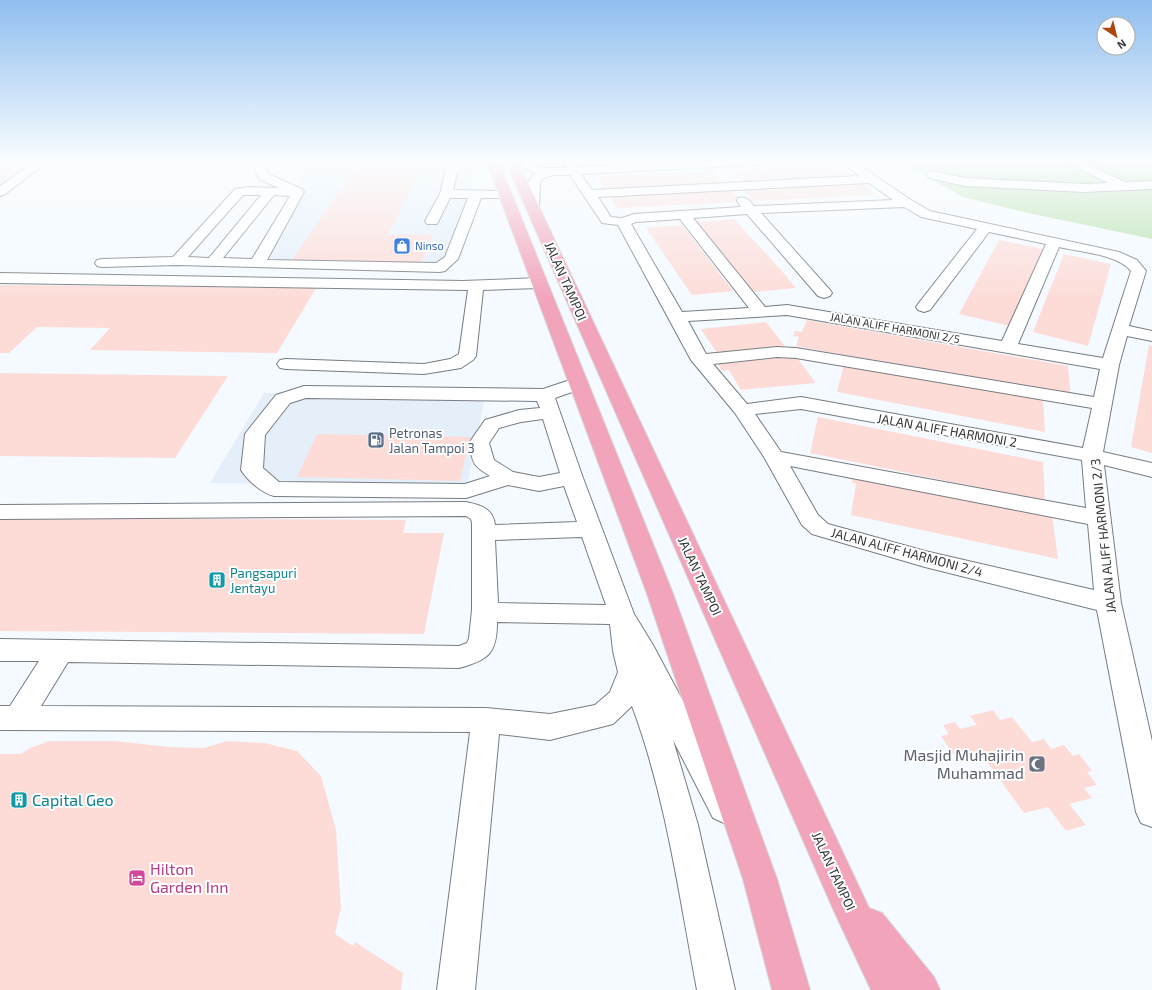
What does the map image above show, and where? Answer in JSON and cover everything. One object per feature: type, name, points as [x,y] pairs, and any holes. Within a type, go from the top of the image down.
[{"type":"main road","name":"JALAN TAMPOI","points":[[508,206],[579,383],[659,591],[760,878],[791,990]]},
{"type":"main road","name":"JALAN TAMPOI","points":[[533,207],[846,899],[890,990]]},
{"type":"main road","points":[[846,899],[921,990]]},
{"type":"street","points":[[177,261],[225,206]]},
{"type":"street","points":[[212,263],[259,206]]},
{"type":"street","points":[[257,264],[290,206]]},
{"type":"street","points":[[432,221],[440,206]]},
{"type":"street","points":[[102,263],[177,261],[440,268],[451,259],[472,206]]},
{"type":"street","points":[[597,206],[607,220],[622,222],[634,218],[683,214],[834,206]]},
{"type":"street","points":[[746,206],[824,293]]},
{"type":"street","name":"JALAN ALIFF HARMONI 2/3","points":[[912,206],[926,214],[1119,256],[1126,259],[1139,271],[1110,365],[1092,456],[1108,603],[1149,783],[1152,812]]},
{"type":"street","points":[[683,214],[761,312]]},
{"type":"street","name":"JALAN ALIFF HARMONI 2/4","points":[[622,222],[700,360],[742,410],[774,457],[810,520],[820,529],[926,559],[1108,603]]},
{"type":"street","points":[[924,307],[985,228]]},
{"type":"street","points":[[1008,347],[1054,242]]},
{"type":"street","points":[[0,278],[476,286],[539,283]]},
{"type":"street","points":[[286,364],[424,369],[455,364],[468,356],[476,286]]},
{"type":"street","name":"JALAN ALIFF HARMONI 2/5","points":[[677,317],[787,310],[1110,365]]},
{"type":"street","points":[[1120,329],[1152,336]]},
{"type":"street","points":[[700,360],[777,352],[796,353],[1102,404]]},
{"type":"street","points":[[572,478],[539,484],[507,478],[484,463],[480,443],[492,424],[519,416],[547,404],[579,383]]},
{"type":"street","points":[[507,478],[466,491],[274,489],[252,470],[255,434],[283,399],[304,392],[547,404]]},
{"type":"street","name":"JALAN ALIFF HARMONI 2","points":[[742,410],[801,403],[1092,456],[1152,470]]},
{"type":"street","points":[[547,404],[572,478],[622,615],[644,652],[760,878]]},
{"type":"street","points":[[774,457],[1098,518]]},
{"type":"street","points":[[0,512],[466,509],[475,510],[482,514],[484,520],[485,612],[483,637],[480,646],[471,654],[459,656],[60,651],[2,653]]},
{"type":"street","points":[[483,533],[591,529]]},
{"type":"street","points":[[485,612],[622,615]]},
{"type":"street","points":[[622,615],[626,651],[632,672],[657,734],[682,824],[716,990]]},
{"type":"street","points":[[9,718],[60,651]]},
{"type":"street","points":[[9,718],[486,720],[550,727],[603,714],[621,699],[632,672]]},
{"type":"street","points":[[456,990],[486,720]]},
{"type":"shaded area","points":[[295,206],[469,206],[447,259],[438,267],[263,263]]},
{"type":"shaded area","points":[[264,393],[485,396],[467,487],[210,483]]},
{"type":"green space","points":[[1000,206],[1152,206],[1152,239]]},
{"type":"building","points":[[329,206],[402,206],[388,235],[432,235],[421,263],[292,260]]},
{"type":"building","points":[[615,206],[653,206],[616,208]]},
{"type":"building","points":[[734,219],[796,288],[754,292],[697,222]]},
{"type":"building","points":[[682,225],[733,291],[692,295],[646,228]]},
{"type":"building","points":[[999,240],[1043,249],[1010,326],[959,314]]},
{"type":"building","points":[[1064,254],[1111,264],[1088,346],[1033,332]]},
{"type":"building","points":[[0,285],[316,288],[277,353],[90,350],[110,328],[37,327],[9,353],[0,353]]},
{"type":"building","points":[[807,320],[1068,366],[1071,398],[796,346],[799,337],[793,336],[795,331],[802,332]]},
{"type":"building","points":[[766,322],[785,346],[717,353],[701,329]]},
{"type":"building","points":[[1149,345],[1152,346],[1152,453],[1131,447]]},
{"type":"building","points":[[795,355],[816,383],[741,390],[729,370],[722,371],[717,362]]},
{"type":"building","points":[[844,364],[1043,400],[1045,432],[837,392]]},
{"type":"building","points":[[0,373],[228,376],[175,458],[0,456]]},
{"type":"building","points":[[818,417],[1043,462],[1045,501],[810,453]]},
{"type":"building","points":[[317,434],[470,437],[460,481],[297,477]]},
{"type":"building","points":[[853,475],[1052,515],[1058,559],[851,515],[856,483],[852,483]]},
{"type":"building","name":"Pangsapuri Jentayu","points":[[0,518],[406,520],[403,533],[444,533],[424,634],[0,631]]},
{"type":"building","name":"Masjid Muhajirin Muhammad","points":[[993,710],[1000,720],[1012,717],[1032,742],[1044,739],[1051,749],[1064,745],[1073,756],[1079,754],[1092,771],[1087,772],[1097,785],[1084,788],[1092,798],[1069,804],[1086,825],[1066,831],[1048,807],[1024,813],[979,751],[955,757],[941,736],[949,734],[943,725],[955,722],[960,729],[977,725],[970,716]]},
{"type":"building","name":"Hilton Garden Inn","points":[[49,741],[115,741],[169,747],[204,748],[227,741],[265,743],[297,751],[321,776],[336,830],[341,908],[335,934],[353,946],[355,942],[403,973],[401,990],[0,990],[0,754],[21,754],[30,748]]},
{"type":"place","name":"Ninso","points":[[402,246]]},
{"type":"place","name":"Petronas Jalan Tampoi 3","points":[[376,440]]},
{"type":"place","name":"Pangsapuri Jentayu","points":[[217,580]]},
{"type":"place","name":"Masjid Muhajirin Muhammad","points":[[1037,764]]},
{"type":"place","name":"Capital Geo","points":[[19,800]]},
{"type":"place","name":"Hilton Garden Inn","points":[[137,878]]}]
